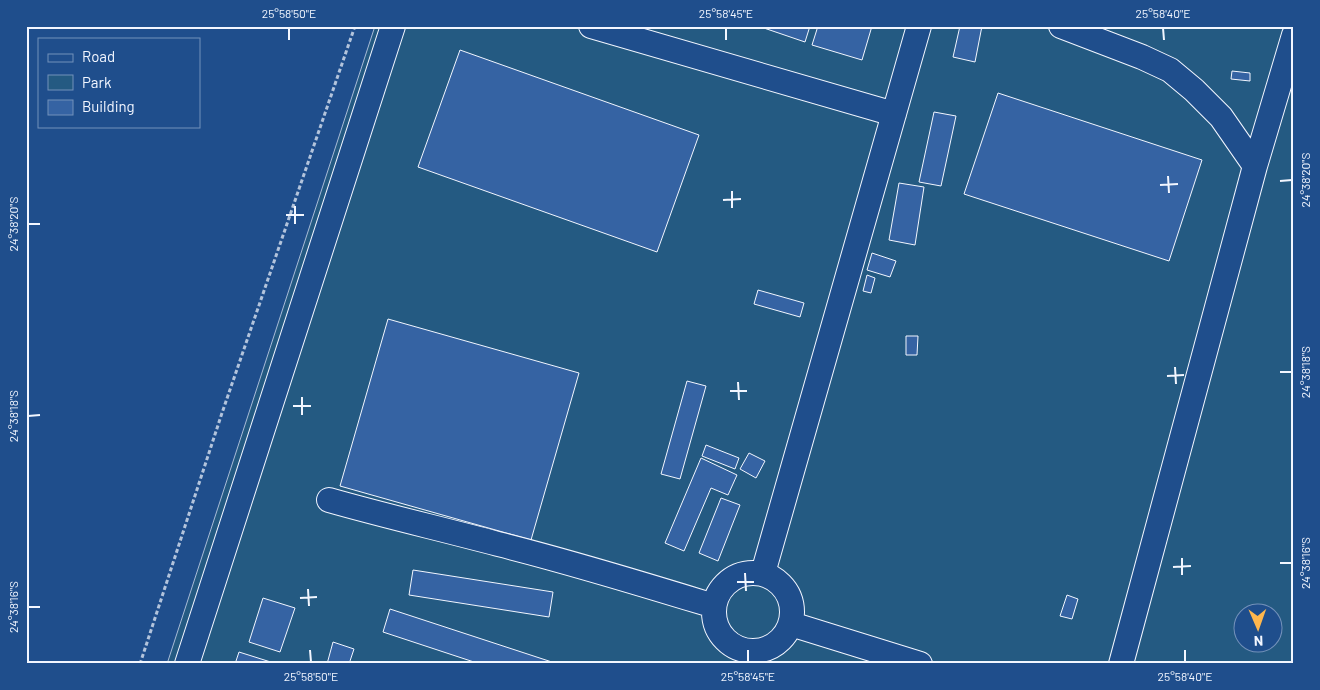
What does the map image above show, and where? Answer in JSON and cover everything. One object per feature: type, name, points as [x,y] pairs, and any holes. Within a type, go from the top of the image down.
[{"type":"street","points":[[187,664],[393,26]]},
{"type":"street","points":[[592,26],[894,114]]},
{"type":"street","points":[[763,573],[919,26]]},
{"type":"street","points":[[1061,26],[1142,57],[1170,70],[1194,90],[1220,117],[1255,166]]},
{"type":"street","points":[[1121,664],[1255,166],[1294,34],[1278,26]]},
{"type":"street","points":[[329,500],[395,519],[498,543],[610,574],[714,606]]},
{"type":"street","points":[[750,572],[763,573],[775,579],[785,588],[791,599],[793,611],[791,624],[785,636],[776,645],[764,650],[736,656],[719,632],[714,620],[714,606],[718,594],[726,583],[737,576],[750,572]]},
{"type":"street","points":[[791,624],[920,664]]},
{"type":"path","points":[[140,664],[222,414],[355,26]]},
{"type":"green space","points":[[375,26],[1294,26],[1294,664],[167,664]]},
{"type":"building","points":[[758,26],[810,26],[805,42]]},
{"type":"building","points":[[818,26],[872,26],[862,60],[812,45]]},
{"type":"building","points":[[960,26],[982,26],[975,62],[953,57]]},
{"type":"building","points":[[460,50],[699,135],[657,252],[418,167]]},
{"type":"building","points":[[1232,71],[1250,73],[1250,81],[1231,79]]},
{"type":"building","points":[[998,93],[1202,160],[1169,261],[964,194]]},
{"type":"building","points":[[934,112],[956,116],[941,186],[919,182]]},
{"type":"building","points":[[899,183],[924,187],[915,245],[889,240]]},
{"type":"building","points":[[872,253],[896,261],[890,277],[867,270]]},
{"type":"building","points":[[867,275],[875,278],[871,293],[863,291]]},
{"type":"building","points":[[758,290],[804,303],[800,317],[754,304]]},
{"type":"building","points":[[388,319],[579,373],[531,540],[340,486]]},
{"type":"building","points":[[906,336],[918,336],[917,355],[906,355]]},
{"type":"building","points":[[687,381],[706,386],[680,479],[661,474]]},
{"type":"building","points":[[706,445],[739,458],[735,469],[702,456]]},
{"type":"building","points":[[749,453],[765,461],[756,478],[740,469]]},
{"type":"building","points":[[701,458],[737,475],[728,495],[711,488],[684,551],[665,543]]},
{"type":"building","points":[[721,498],[740,505],[718,561],[699,553]]},
{"type":"building","points":[[413,570],[553,592],[549,617],[409,595]]},
{"type":"building","points":[[1067,595],[1078,599],[1072,619],[1060,616]]},
{"type":"building","points":[[263,598],[295,608],[280,652],[249,642]]},
{"type":"building","points":[[390,609],[558,664],[480,664],[383,632]]},
{"type":"building","points":[[333,642],[354,649],[349,664],[327,664]]},
{"type":"building","points":[[239,652],[277,664],[235,664]]}]
